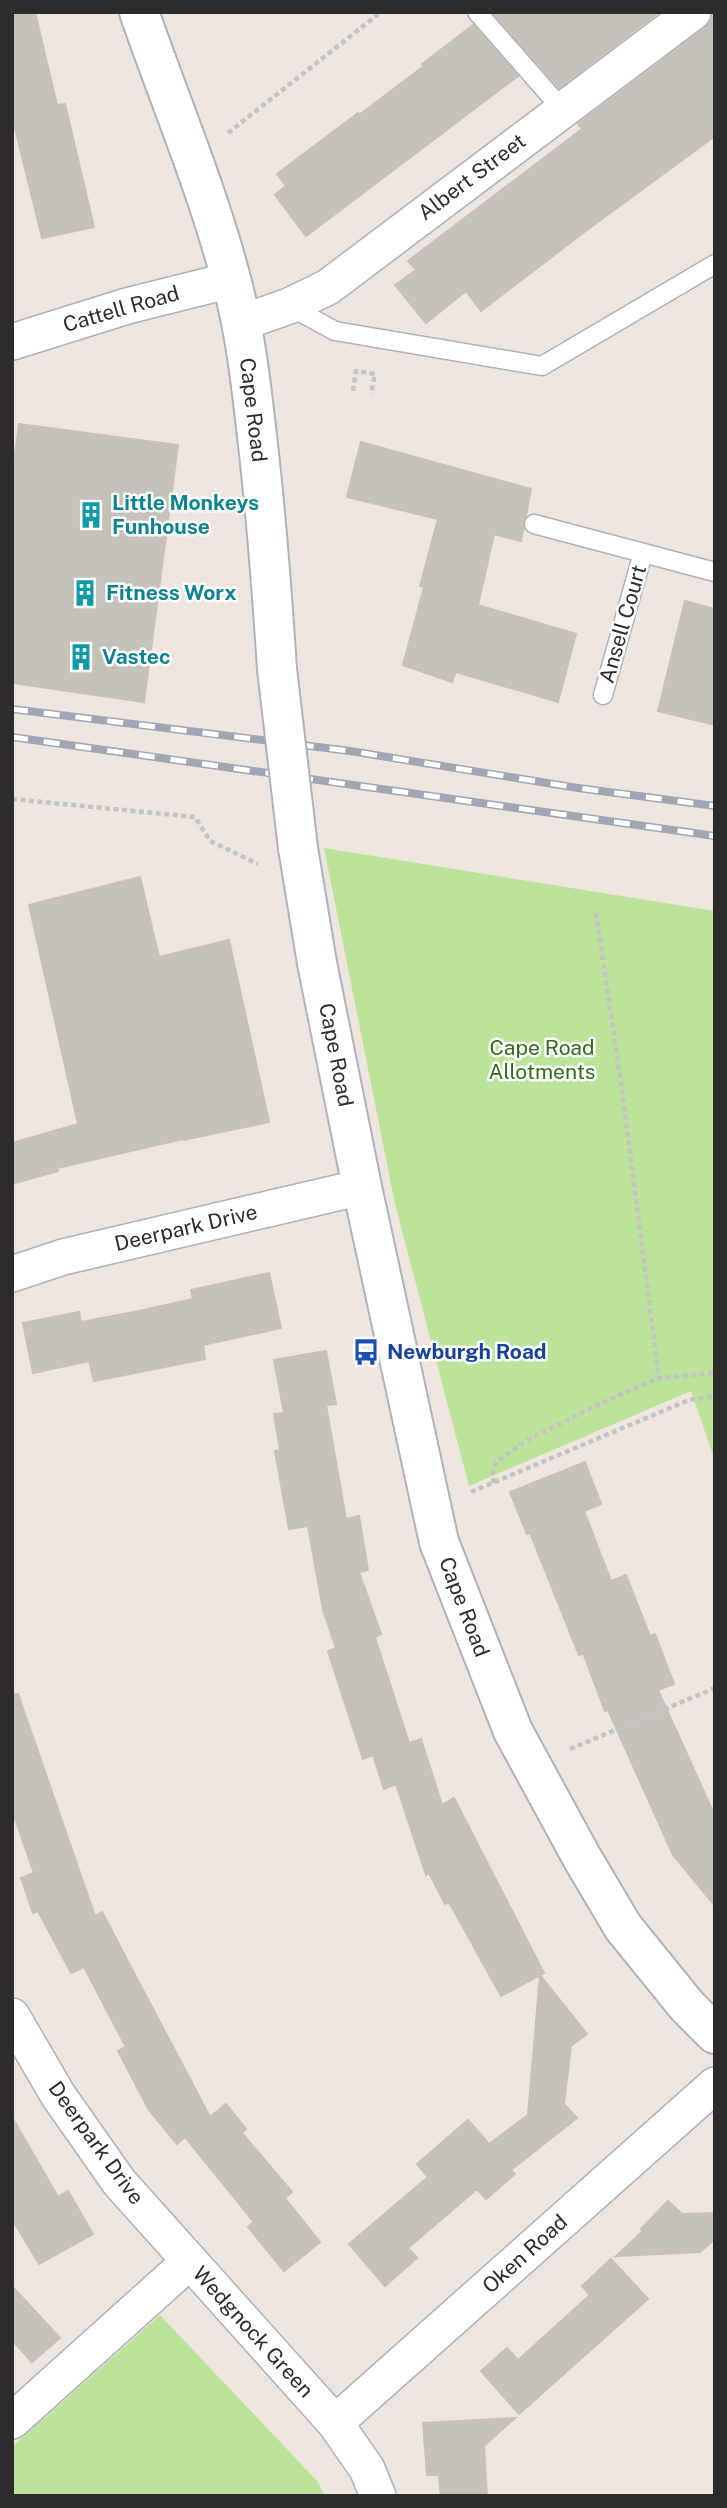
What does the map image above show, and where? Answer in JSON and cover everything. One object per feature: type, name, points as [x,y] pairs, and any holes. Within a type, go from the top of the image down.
[{"type":"street","name":"Cape Road","points":[[139,12],[211,213],[241,323],[250,374],[262,480],[277,669],[298,848],[317,963],[362,1187],[439,1542],[513,1731],[581,1856],[623,1927],[687,2006],[715,2034]]},
{"type":"street","name":"Albert Street","points":[[241,323],[289,306],[328,287],[693,12]]},
{"type":"street","name":"Cattell Road","points":[[12,342],[127,306],[231,280]]},
{"type":"street","name":"Deerpark Drive","points":[[12,1274],[63,1258],[362,1187]]},
{"type":"street","name":"Deerpark Drive","points":[[12,2016],[58,2095],[119,2182],[190,2261]]},
{"type":"street","name":"Oken Road","points":[[335,2423],[715,2085]]},
{"type":"street","name":"Wedgnock Green","points":[[12,2421],[190,2261],[335,2423],[367,2469],[378,2496]]},
{"type":"lane","points":[[477,12],[562,109]]},
{"type":"lane","points":[[289,306],[335,331],[542,366],[715,264]]},
{"type":"lane","name":"Ansell Court","points":[[534,524],[715,572]]},
{"type":"lane","name":"Ansell Court","points":[[603,695],[643,553]]},
{"type":"path","points":[[234,129],[381,12]]},
{"type":"path","points":[[353,391],[356,370],[374,374],[371,394]]},
{"type":"path","points":[[12,799],[195,817],[210,841],[260,866]]},
{"type":"path","points":[[596,914],[659,1378]]},
{"type":"path","points":[[494,1483],[492,1475],[496,1462],[527,1440],[659,1378],[715,1373]]},
{"type":"path","points":[[430,1507],[494,1483],[689,1400],[715,1395]]},
{"type":"path","points":[[532,1766],[715,1688]]},
{"type":"green space","name":"Cape Road Allotments","points":[[324,848],[715,911],[715,1461],[691,1391],[469,1486],[395,1204]]},
{"type":"green space","points":[[160,2315],[318,2482],[325,2496],[12,2496],[12,2447]]},
{"type":"building","points":[[12,12],[35,12],[57,105],[65,104],[94,227],[42,238],[12,116]]},
{"type":"building","points":[[492,12],[659,12],[559,88]]},
{"type":"building","points":[[713,12],[715,136],[481,311],[466,291],[426,323],[395,285],[416,270],[408,261],[582,129],[578,124],[705,28]]},
{"type":"building","points":[[473,25],[518,76],[306,236],[275,195],[286,186],[277,174],[424,66],[422,64]]},
{"type":"building","points":[[19,424],[178,445],[144,702],[12,683],[12,477]]},
{"type":"building","points":[[361,442],[531,489],[521,541],[494,534],[478,605],[576,634],[558,702],[456,672],[452,682],[403,665],[424,587],[420,586],[438,519],[347,497]]},
{"type":"building","points":[[685,601],[715,609],[715,725],[658,711]]},
{"type":"building","points":[[140,877],[159,957],[229,940],[269,1122],[57,1168],[58,1171],[12,1184],[12,1143],[78,1124],[29,905]]},
{"type":"building","points":[[269,1273],[281,1328],[203,1345],[205,1359],[94,1381],[89,1361],[33,1373],[23,1323],[79,1312],[81,1322],[134,1312],[193,1299],[191,1290]]},
{"type":"building","points":[[326,1351],[336,1404],[326,1405],[346,1519],[359,1516],[368,1570],[359,1572],[381,1634],[375,1637],[409,1743],[421,1739],[442,1805],[454,1798],[544,1973],[501,1996],[449,1902],[445,1904],[429,1873],[426,1875],[396,1784],[384,1789],[373,1755],[363,1759],[328,1651],[336,1648],[323,1610],[308,1526],[289,1529],[275,1451],[280,1450],[274,1414],[284,1413],[274,1360]]},
{"type":"building","points":[[585,1462],[601,1504],[584,1511],[611,1581],[626,1575],[650,1636],[655,1634],[674,1684],[658,1690],[715,1816],[715,1906],[673,1855],[608,1710],[605,1711],[583,1653],[579,1655],[530,1533],[527,1534],[510,1492]]},
{"type":"building","points":[[18,1694],[95,1916],[102,1912],[210,2117],[226,2104],[246,2129],[242,2133],[292,2192],[285,2198],[320,2242],[284,2271],[248,2227],[254,2222],[185,2137],[177,2144],[149,2110],[118,2051],[126,2047],[84,1967],[71,1973],[38,1911],[33,1913],[21,1878],[34,1873],[12,1810],[12,1695]]},
{"type":"building","points":[[540,1975],[587,2034],[571,2046],[564,2104],[577,2118],[511,2170],[515,2174],[486,2199],[477,2189],[408,2248],[417,2258],[385,2286],[349,2244],[428,2177],[417,2164],[468,2120],[489,2144],[528,2115]]},
{"type":"building","points":[[12,2117],[58,2197],[68,2191],[93,2234],[39,2264],[12,2219]]},
{"type":"building","points":[[668,2201],[682,2214],[715,2213],[715,2239],[700,2252],[616,2256],[643,2231],[641,2229]]},
{"type":"building","points":[[611,2259],[648,2299],[519,2414],[481,2371],[507,2348],[518,2360],[590,2295],[582,2286]]},
{"type":"building","points":[[12,2286],[60,2338],[32,2362],[12,2340]]},
{"type":"building","points":[[515,2418],[484,2446],[487,2496],[441,2496],[439,2475],[427,2475],[423,2423]]},
{"type":"railway","points":[[12,709],[350,751],[578,788],[715,806]]},
{"type":"railway","points":[[12,737],[715,836]]},
{"type":"place","name":"Little Monkeys Funhouse","points":[[91,515]]},
{"type":"place","name":"Fitness Worx","points":[[85,593]]},
{"type":"place","name":"Vastec","points":[[81,657]]},
{"type":"place","name":"Newburgh Road","points":[[366,1352]]}]
